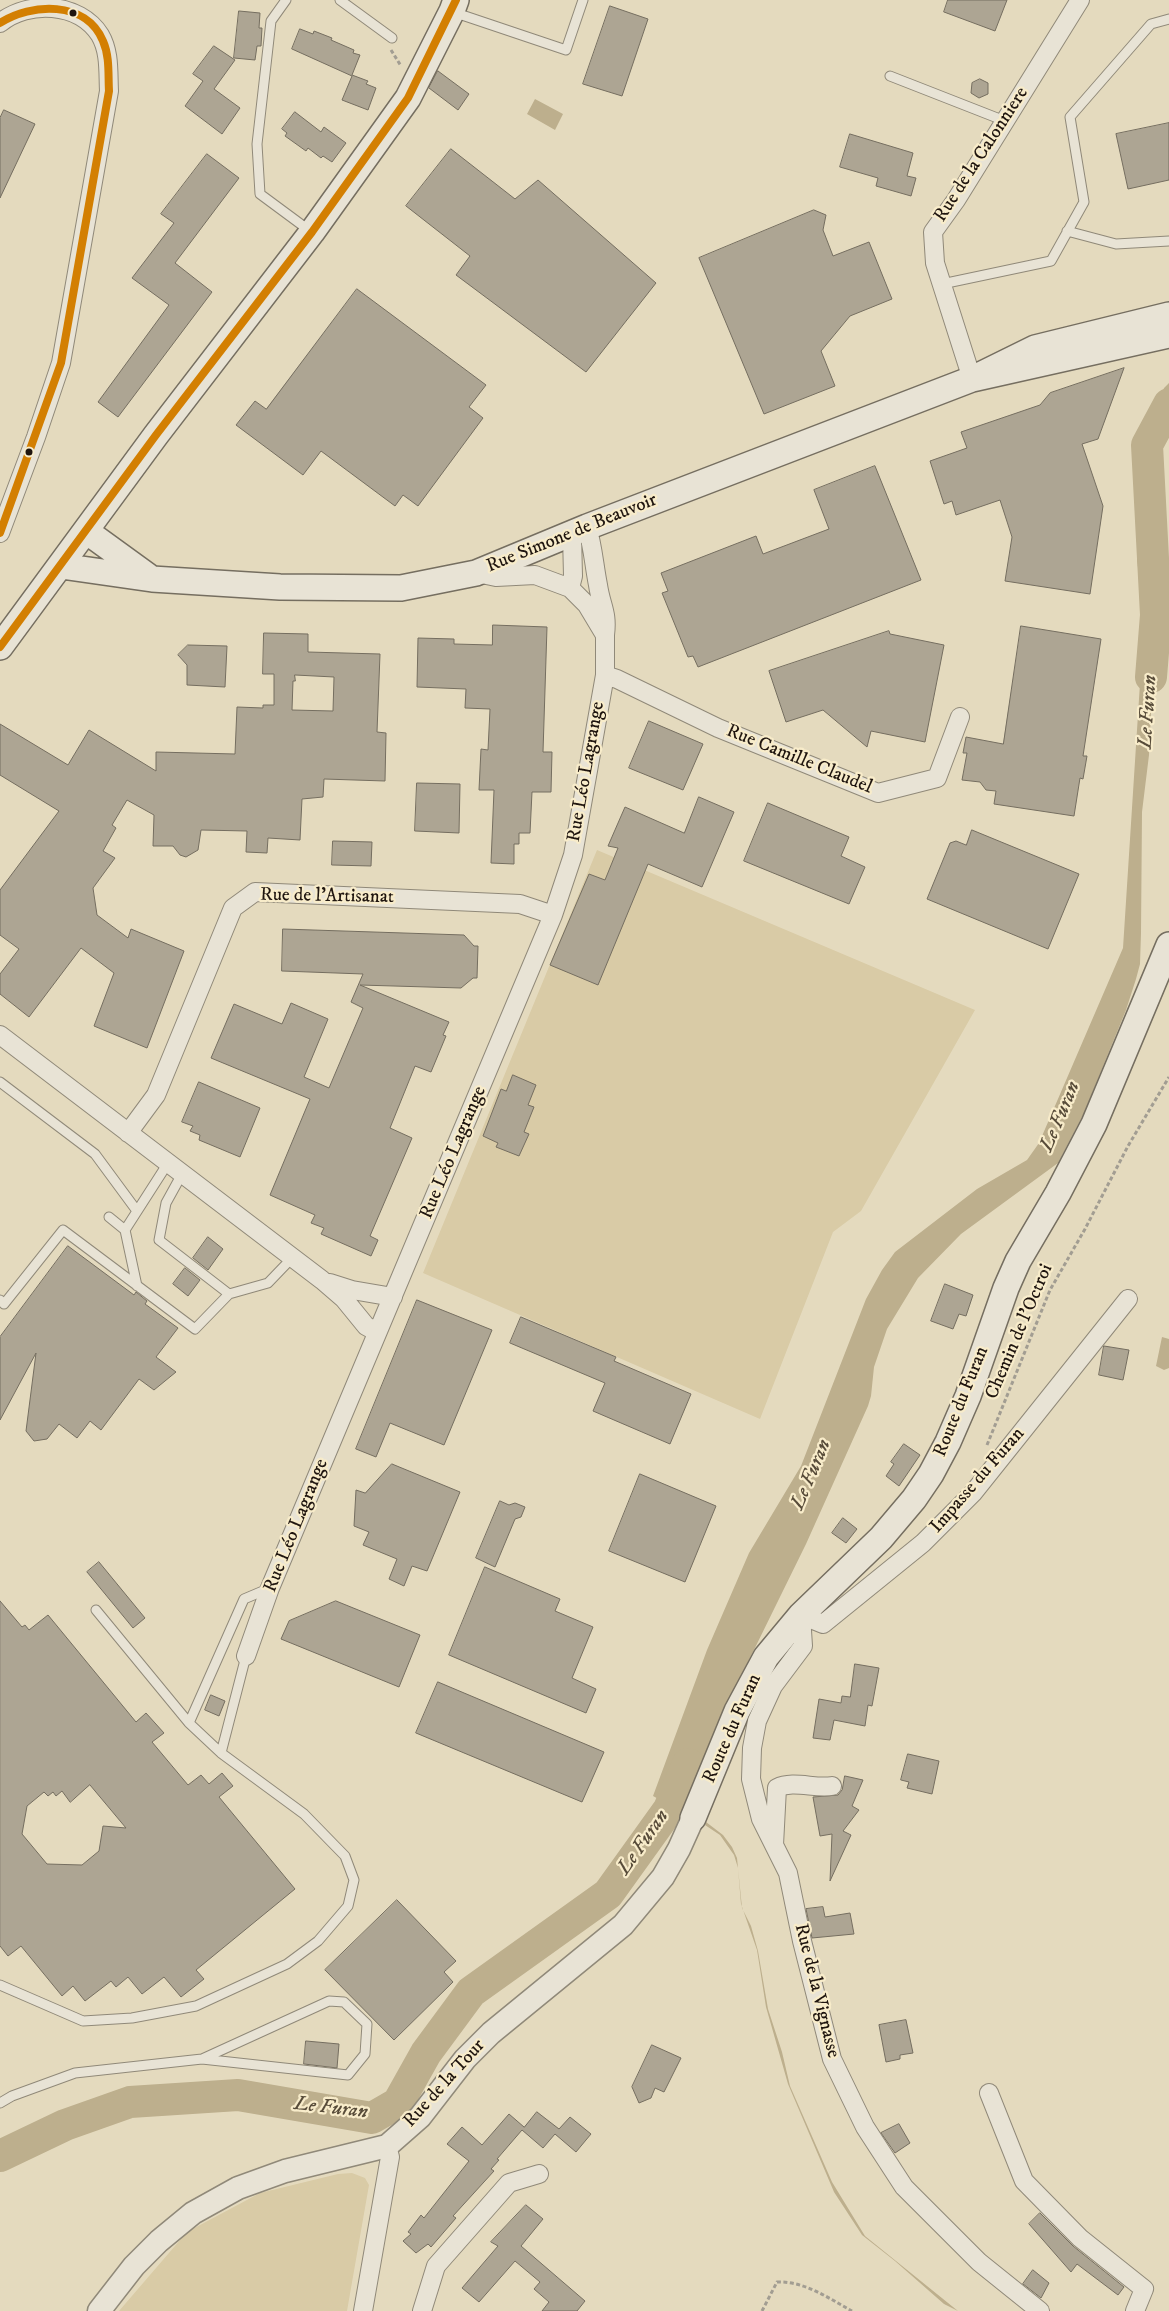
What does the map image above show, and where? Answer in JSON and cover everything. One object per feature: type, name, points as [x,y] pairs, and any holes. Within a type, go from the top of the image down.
[{"type":"main road","points":[[0,647],[156,435],[312,232],[408,98],[454,6]]},
{"type":"main road","name":"Rue Simone de Beauvoir","points":[[60,566],[152,578],[280,587],[400,588],[476,573],[579,531],[972,379],[1035,348],[1169,314]]},
{"type":"main road","name":"Rue Simone de Beauvoir","points":[[972,379],[1169,334]]},
{"type":"main road","points":[[86,531],[152,578]]},
{"type":"main road","name":"Route du Furan","points":[[693,1818],[737,1710],[766,1658],[801,1615],[881,1538],[914,1499],[931,1474],[948,1442],[968,1396],[1006,1288],[1018,1261],[1058,1194],[1094,1124],[1169,945]]},
{"type":"street","name":"Rue de la Calonniere","points":[[972,379],[935,263],[933,232],[956,200],[1080,0]]},
{"type":"street","points":[[0,22],[32,2],[58,5],[78,13],[100,34],[108,53],[109,91],[60,363],[36,437],[0,533]]},
{"type":"street","points":[[570,588],[579,531]]},
{"type":"street","name":"Rue Léo Lagrange","points":[[246,1656],[270,1588],[553,915],[573,855],[604,675],[607,619],[598,587],[592,546],[579,531]]},
{"type":"street","points":[[476,573],[496,577],[535,575],[570,588],[586,605],[605,635]]},
{"type":"street","name":"Rue Camille Claudel","points":[[604,675],[617,679],[718,728],[878,794],[937,778],[960,717]]},
{"type":"street","name":"Rue de l'Artisanat","points":[[128,1133],[156,1095],[234,908],[255,892],[520,904],[553,915]]},
{"type":"street","points":[[2,1040],[322,1280],[344,1299],[366,1326],[377,1332]]},
{"type":"street","points":[[322,1280],[352,1290],[392,1297]]},
{"type":"street","name":"Impasse du Furan","points":[[801,1615],[823,1624],[923,1543],[973,1493],[1128,1299]]},
{"type":"street","name":"Rue de la Vignasse","points":[[801,1615],[803,1646],[773,1686],[757,1720],[752,1748],[751,1779],[761,1819],[788,1873],[802,1941],[832,2060],[865,2127],[904,2187],[979,2262],[1040,2311]]},
{"type":"street","points":[[774,1846],[777,1788],[785,1784],[822,1788],[832,1786]]},
{"type":"street","name":"Rue de la Tour","points":[[99,2311],[134,2266],[159,2241],[193,2213],[238,2188],[285,2171],[387,2146],[420,2117],[465,2059],[491,2033],[623,1925],[663,1877],[679,1849],[693,1818]]},
{"type":"street","points":[[989,2093],[1024,2181],[1080,2238],[1144,2289],[1135,2311]]},
{"type":"street","points":[[363,2311],[390,2157],[387,2146]]},
{"type":"street","points":[[422,2311],[436,2266],[509,2183],[539,2174]]},
{"type":"lane","points":[[286,0],[271,21],[257,144],[260,194],[312,232]]},
{"type":"lane","points":[[340,0],[392,38]]},
{"type":"lane","points":[[454,6],[566,50],[583,0]]},
{"type":"lane","points":[[942,284],[1051,261],[1084,202],[1070,117],[1150,24],[1169,19]]},
{"type":"lane","points":[[890,76],[1005,121]]},
{"type":"lane","points":[[1067,232],[1116,244],[1169,241]]},
{"type":"lane","points":[[0,1082],[95,1154],[137,1211]]},
{"type":"lane","points":[[125,1230],[168,1163]]},
{"type":"lane","points":[[182,1174],[166,1203],[159,1240],[229,1294]]},
{"type":"lane","points":[[109,1217],[125,1230],[137,1286]]},
{"type":"lane","points":[[0,1300],[4,1304],[63,1230],[196,1329],[229,1294],[268,1283],[292,1258]]},
{"type":"lane","points":[[190,1723],[244,1599],[270,1588]]},
{"type":"lane","points":[[0,1984],[83,2021],[132,2018],[196,2006],[287,1964],[318,1941],[348,1906],[354,1880],[345,1856],[304,1814],[221,1753],[190,1723],[96,1610]]},
{"type":"lane","points":[[221,1753],[246,1656]]},
{"type":"lane","points":[[0,2103],[12,2096],[75,2073],[202,2059],[348,2075],[365,2054],[368,2024],[344,2002],[329,2001],[202,2059]]},
{"type":"path","points":[[376,27],[414,86]]},
{"type":"path","name":"Chemin de l'Octroi","points":[[984,1452],[1050,1290],[1085,1229],[1128,1146],[1169,1077]]},
{"type":"path","points":[[762,2311],[777,2282],[790,2281],[805,2286],[852,2311]]},
{"type":"shaded area","points":[[597,850],[975,1010],[861,1211],[833,1232],[760,1419],[423,1273]]},
{"type":"shaded area","points":[[352,2173],[365,2178],[369,2185],[347,2311],[119,2311],[187,2232],[260,2193],[338,2174]]},
{"type":"water","points":[[535,99],[563,114],[555,130],[527,114]]},
{"type":"water","points":[[1169,383],[1169,414],[1151,454],[1148,484],[1155,612],[1154,651],[1149,755],[1142,812],[1140,964],[1126,1010],[1084,1113],[1058,1163],[961,1234],[918,1278],[887,1329],[874,1367],[868,1406],[806,1544],[722,1715],[707,1757],[682,1812],[653,1796],[707,1650],[749,1553],[801,1466],[866,1299],[882,1270],[895,1252],[977,1189],[1027,1160],[1039,1143],[1123,948],[1144,621],[1137,559],[1138,458],[1164,388]]},
{"type":"water","points":[[1162,1337],[1169,1339],[1169,1368],[1164,1370],[1156,1366]]},
{"type":"water","points":[[706,1822],[723,1835],[737,1858],[742,1906],[738,1868],[734,1855],[720,1835],[705,1825]]},
{"type":"water","points":[[743,1911],[751,1926],[758,1951],[768,2009],[782,2052],[790,2086],[832,2182],[865,2236],[958,2311],[944,2304],[862,2235],[834,2192],[788,2084],[766,2007],[757,1950]]},
{"type":"building","points":[[948,0],[1007,0],[995,31],[944,12]]},
{"type":"building","points":[[610,6],[648,19],[622,96],[583,84]]},
{"type":"building","points":[[239,11],[260,13],[259,28],[262,28],[261,46],[257,46],[255,60],[234,58]]},
{"type":"building","points":[[300,29],[313,34],[314,31],[332,38],[331,40],[354,50],[353,53],[360,55],[352,75],[368,81],[366,84],[376,88],[368,110],[342,100],[352,76],[292,49]]},
{"type":"building","points":[[214,46],[235,60],[214,89],[240,108],[222,134],[185,106],[203,81],[193,74]]},
{"type":"building","points":[[438,71],[469,94],[458,110],[429,88]]},
{"type":"building","points":[[980,79],[988,83],[988,94],[979,98],[971,93],[972,83]]},
{"type":"building","points":[[4,110],[35,124],[0,198],[0,118]]},
{"type":"building","points":[[295,112],[321,132],[324,127],[346,143],[332,162],[323,156],[321,158],[308,148],[306,151],[285,136],[287,133],[282,129]]},
{"type":"building","points":[[1169,123],[1169,180],[1128,189],[1116,134]]},
{"type":"building","points":[[850,134],[913,153],[907,176],[916,178],[911,196],[876,186],[878,178],[840,167]]},
{"type":"building","points":[[451,149],[515,199],[538,180],[656,283],[586,372],[456,275],[470,256],[406,206]]},
{"type":"building","points":[[207,154],[239,178],[175,263],[212,292],[118,417],[98,402],[169,305],[132,278],[174,223],[161,214]]},
{"type":"building","points":[[814,210],[826,215],[823,230],[833,256],[869,242],[892,299],[850,316],[821,351],[835,386],[764,414],[699,258]]},
{"type":"building","points":[[357,289],[486,385],[469,407],[483,418],[418,506],[403,495],[395,506],[321,451],[303,475],[236,425],[255,401],[266,409]]},
{"type":"building","points":[[1124,368],[1098,439],[1082,444],[1103,506],[1090,594],[1005,581],[1012,537],[1000,500],[956,515],[952,501],[944,504],[930,461],[967,448],[961,432],[1040,405],[1050,393]]},
{"type":"building","points":[[875,466],[921,580],[698,667],[693,656],[688,657],[662,593],[668,591],[661,573],[756,536],[763,554],[829,529],[814,490]]},
{"type":"building","points":[[493,625],[547,627],[543,752],[552,752],[551,792],[532,792],[530,833],[519,833],[519,844],[514,844],[514,864],[491,863],[494,790],[479,790],[481,749],[488,750],[490,709],[465,708],[466,689],[417,687],[418,638],[454,639],[454,644],[492,645]]},
{"type":"building","points":[[1021,626],[1101,639],[1083,756],[1087,756],[1083,779],[1080,778],[1074,816],[994,804],[996,791],[986,790],[980,782],[962,780],[967,753],[963,753],[966,737],[1003,744]]},
{"type":"building","points":[[889,631],[890,634],[944,645],[925,742],[871,731],[867,747],[823,710],[786,722],[769,671]]},
{"type":"building","points":[[264,633],[308,634],[308,652],[380,654],[377,732],[386,733],[385,781],[324,779],[323,797],[302,799],[300,840],[268,838],[267,853],[246,852],[247,831],[201,830],[198,850],[186,857],[180,855],[173,846],[153,846],[154,815],[127,800],[112,825],[116,828],[103,851],[115,858],[93,888],[97,915],[128,938],[131,929],[184,951],[147,1048],[94,1026],[114,973],[81,948],[29,1017],[0,994],[0,974],[19,949],[0,935],[0,890],[59,811],[0,775],[0,724],[68,765],[89,730],[156,771],[156,752],[235,754],[237,707],[263,708],[263,705],[274,705],[274,674],[263,674]],"holes":[[[295,675],[334,677],[333,711],[292,710]]]},
{"type":"building","points":[[188,645],[227,646],[225,687],[187,685],[187,665],[178,655]]},
{"type":"building","points":[[649,721],[703,744],[683,790],[629,768]]},
{"type":"building","points":[[417,783],[460,784],[459,833],[415,831]]},
{"type":"building","points":[[699,797],[734,812],[702,887],[648,864],[598,985],[550,965],[589,874],[605,880],[618,848],[608,846],[625,807],[684,833]]},
{"type":"building","points":[[768,803],[849,837],[841,856],[865,867],[849,904],[744,861]]},
{"type":"building","points":[[972,830],[1079,874],[1048,949],[927,899],[950,843],[956,841],[966,845]]},
{"type":"building","points":[[333,841],[372,842],[371,866],[332,865]]},
{"type":"building","points":[[283,929],[464,935],[474,946],[478,946],[477,978],[473,978],[461,988],[360,985],[449,1022],[443,1035],[446,1036],[431,1072],[415,1066],[390,1128],[412,1138],[370,1236],[378,1240],[371,1256],[321,1234],[324,1228],[311,1223],[315,1215],[270,1195],[310,1099],[211,1058],[234,1004],[282,1024],[291,1003],[328,1019],[304,1077],[329,1088],[363,1008],[351,1002],[363,974],[282,971]]},
{"type":"building","points":[[513,1075],[536,1085],[528,1105],[534,1107],[524,1132],[529,1134],[519,1156],[496,1147],[498,1143],[483,1136],[501,1089],[506,1091]]},
{"type":"building","points":[[199,1082],[260,1108],[240,1157],[199,1140],[200,1135],[190,1131],[193,1126],[182,1122]]},
{"type":"building","points":[[208,1237],[223,1249],[208,1270],[193,1258]]},
{"type":"building","points":[[68,1246],[134,1295],[136,1292],[147,1301],[145,1304],[178,1328],[156,1357],[176,1372],[154,1390],[139,1379],[101,1430],[90,1421],[77,1438],[59,1424],[47,1439],[34,1441],[26,1431],[36,1353],[0,1420],[0,1337]]},
{"type":"building","points":[[185,1268],[200,1280],[188,1296],[173,1284]]},
{"type":"building","points":[[945,1284],[973,1295],[966,1316],[959,1314],[953,1329],[931,1321]]},
{"type":"building","points":[[417,1300],[492,1330],[444,1445],[390,1423],[376,1457],[356,1449]]},
{"type":"building","points":[[521,1317],[616,1357],[614,1361],[691,1394],[670,1444],[593,1411],[605,1383],[510,1343]]},
{"type":"building","points":[[1104,1346],[1129,1350],[1123,1380],[1099,1375]]},
{"type":"building","points":[[904,1444],[920,1455],[899,1486],[886,1476],[894,1464],[891,1462]]},
{"type":"building","points":[[392,1464],[460,1492],[427,1571],[412,1566],[404,1586],[389,1579],[397,1559],[363,1545],[369,1532],[354,1526],[356,1490],[365,1493]]},
{"type":"building","points":[[640,1474],[716,1506],[685,1582],[609,1551]]},
{"type":"building","points":[[500,1501],[509,1505],[515,1503],[525,1507],[521,1517],[515,1519],[495,1567],[476,1558]]},
{"type":"building","points":[[843,1518],[857,1529],[846,1543],[832,1533]]},
{"type":"building","points":[[99,1562],[145,1618],[133,1628],[87,1572]]},
{"type":"building","points":[[485,1567],[560,1599],[555,1611],[593,1627],[572,1678],[596,1689],[586,1713],[449,1655]]},
{"type":"building","points":[[0,1601],[22,1627],[25,1625],[29,1630],[48,1615],[136,1722],[146,1713],[164,1733],[152,1742],[188,1785],[201,1775],[209,1784],[222,1773],[233,1786],[219,1797],[295,1889],[196,1970],[204,1979],[181,1997],[164,1977],[142,1994],[128,1977],[116,1987],[111,1981],[85,2001],[73,1986],[62,1996],[21,1946],[8,1956],[0,1946]],"holes":[[[90,1785],[126,1828],[103,1826],[99,1851],[82,1865],[47,1864],[22,1834],[27,1806],[44,1792],[48,1796],[53,1792],[56,1796],[62,1791],[70,1802]]]},
{"type":"building","points":[[336,1601],[420,1635],[399,1687],[281,1639],[289,1621]]},
{"type":"building","points":[[855,1664],[879,1668],[872,1706],[868,1705],[865,1726],[834,1720],[830,1740],[813,1738],[819,1699],[841,1703],[842,1696],[850,1697]]},
{"type":"building","points":[[438,1682],[604,1752],[582,1802],[416,1733]]},
{"type":"building","points":[[211,1695],[225,1701],[219,1716],[205,1710]]},
{"type":"building","points":[[908,1754],[939,1761],[932,1794],[907,1788],[909,1782],[901,1780]]},
{"type":"building","points":[[845,1776],[863,1780],[852,1806],[859,1810],[843,1831],[851,1835],[830,1881],[832,1834],[820,1836],[813,1797],[838,1795],[842,1790]]},
{"type":"building","points":[[397,1900],[456,1961],[444,1972],[453,1982],[394,2040],[325,1970]]},
{"type":"building","points":[[823,1907],[825,1917],[850,1913],[854,1934],[812,1938],[806,1909]]},
{"type":"building","points":[[906,2020],[913,2053],[900,2055],[900,2059],[886,2062],[879,2025]]},
{"type":"building","points":[[306,2041],[339,2044],[337,2068],[304,2064]]},
{"type":"building","points":[[652,2045],[681,2058],[664,2092],[655,2088],[651,2098],[639,2103],[632,2087]]},
{"type":"building","points":[[537,2112],[559,2129],[570,2117],[591,2134],[576,2152],[555,2134],[543,2148],[522,2130],[497,2159],[499,2160],[491,2169],[494,2171],[453,2216],[456,2218],[431,2247],[428,2244],[416,2253],[403,2241],[411,2234],[408,2232],[421,2215],[424,2218],[469,2161],[447,2144],[462,2127],[482,2145],[509,2114],[524,2127]]},
{"type":"building","points":[[899,2124],[910,2143],[895,2153],[881,2133]]},
{"type":"building","points":[[526,2205],[543,2219],[521,2246],[585,2301],[577,2311],[542,2311],[549,2302],[534,2289],[540,2282],[515,2261],[479,2302],[462,2288],[498,2246],[491,2242]]},
{"type":"building","points":[[1040,2213],[1073,2246],[1124,2287],[1118,2295],[1077,2264],[1071,2272],[1029,2224]]},
{"type":"building","points":[[1033,2270],[1049,2283],[1041,2298],[1023,2284]]},
{"type":"waterway","name":"Le Furan","points":[[1151,677],[1156,615],[1147,445],[1169,404]]},
{"type":"waterway","name":"Le Furan","points":[[0,2156],[65,2125],[130,2102],[238,2095],[372,2118],[398,2103],[426,2053],[471,1992],[608,1894],[669,1809],[688,1764]]},
{"type":"transit line","points":[[0,647],[156,435],[312,232],[408,98],[456,0]]},
{"type":"transit line","points":[[0,23],[13,16],[42,9],[57,9],[71,12],[84,18],[95,28],[103,41],[108,60],[109,91],[61,363],[0,533]]}]
